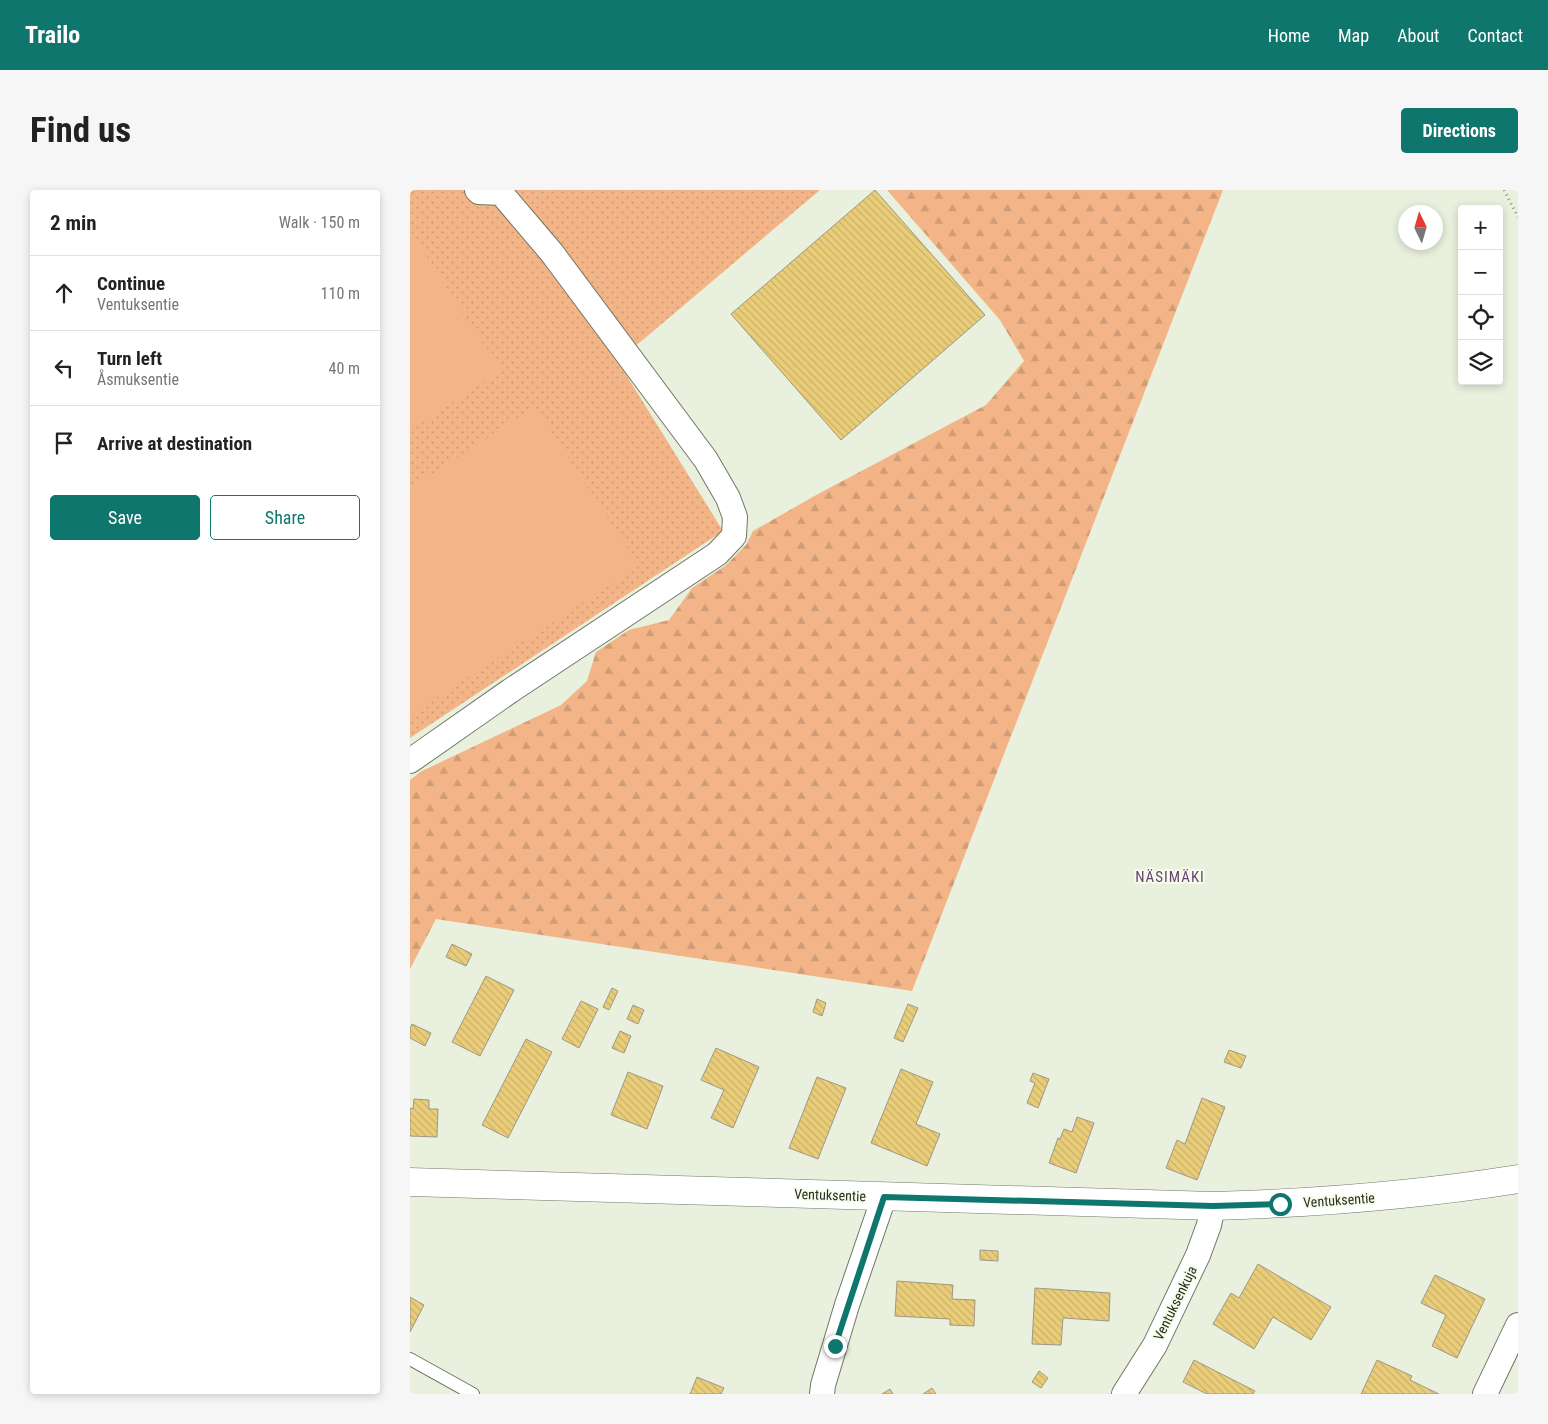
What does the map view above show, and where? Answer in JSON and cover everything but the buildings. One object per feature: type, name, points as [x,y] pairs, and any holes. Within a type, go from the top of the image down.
[{"type":"main road","name":"Ventuksentie","points":[[410,1182],[1213,1206],[1280,1204],[1382,1197],[1518,1179]]},
{"type":"street","points":[[410,761],[510,691],[717,554],[734,536],[735,517],[728,498],[706,460],[558,261],[501,193],[479,192],[477,190]]},
{"type":"street","points":[[822,1394],[822,1385],[884,1197]]},
{"type":"street","name":"Ventuksenkuja","points":[[1124,1394],[1155,1345],[1194,1264],[1209,1225],[1213,1206]]},
{"type":"street","points":[[1486,1394],[1518,1325]]},
{"type":"lane","points":[[410,1359],[473,1394]]},
{"type":"path","points":[[1504,190],[1518,217]]},
{"type":"green space","points":[[410,190],[820,190],[617,360],[723,531],[410,738]]},
{"type":"green space","points":[[887,190],[1223,190],[912,991],[436,919],[410,969],[410,780],[422,771],[561,705],[587,681],[596,652],[629,630],[669,620],[692,588],[725,566],[746,545],[753,531],[818,494],[986,405],[1024,361],[1000,320]]},
{"type":"green space","points":[[410,231],[501,371],[410,430]]},
{"type":"green space","points":[[535,407],[639,566],[410,715],[410,488]]},
{"type":"district","name":"NÄSIMÄKI","points":[[1170,877]]},
{"type":"route","points":[[835,1346],[884,1197],[1213,1206],[1280,1204]]}]
